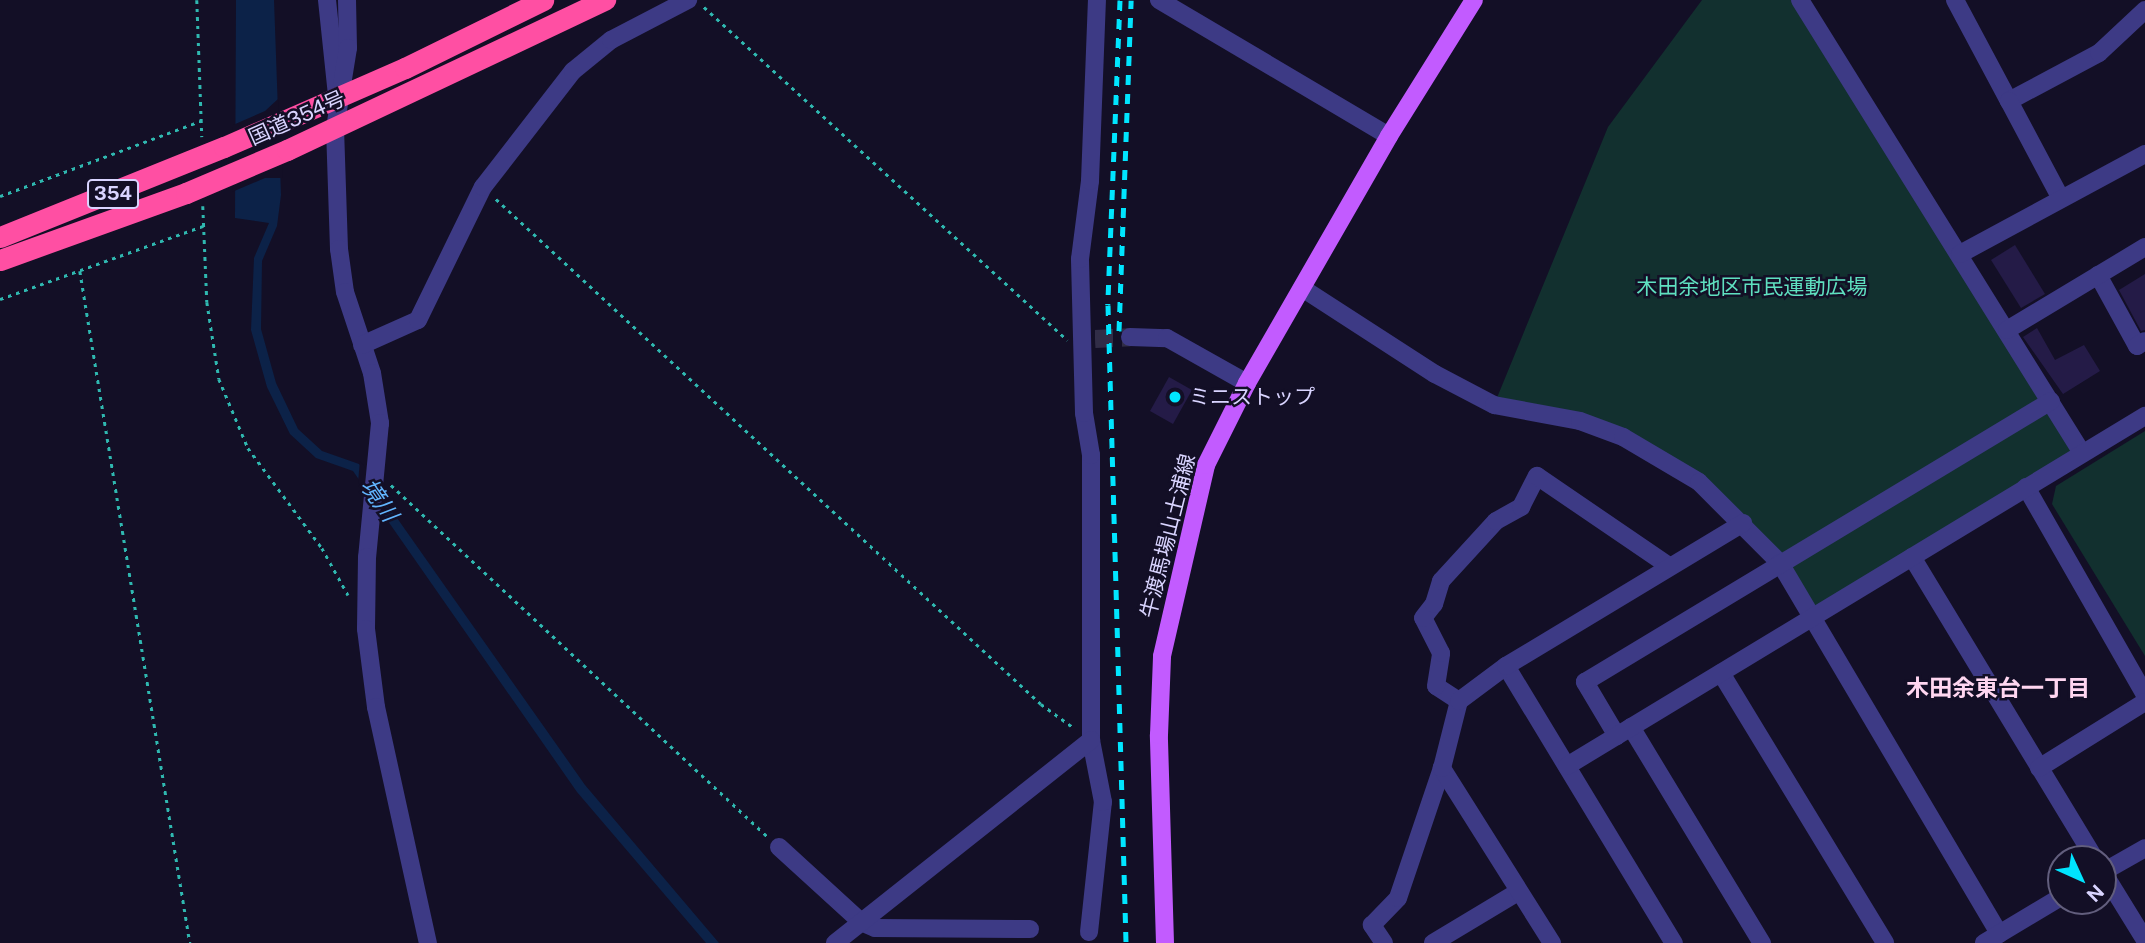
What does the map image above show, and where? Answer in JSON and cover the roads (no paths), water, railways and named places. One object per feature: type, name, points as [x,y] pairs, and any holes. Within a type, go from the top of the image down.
[{"type":"highway","name":"国道354号","points":[[0,236],[225,147],[337,98],[543,0]]},
{"type":"highway","name":"国道354号","points":[[0,260],[226,176],[302,144],[605,0]]},
{"type":"main road","name":"牛渡馬場山土浦線","points":[[1165,943],[1159,735],[1162,656],[1206,466],[1247,383],[1389,136],[1474,0]]},
{"type":"street","points":[[327,0],[337,98]]},
{"type":"street","points":[[347,0],[348,48],[337,98],[335,128],[341,268],[377,399],[376,475],[366,629],[376,708],[428,943]]},
{"type":"street","points":[[362,345],[418,320],[483,187],[573,71],[611,40],[688,0]]},
{"type":"street","points":[[1088,932],[1103,802],[1091,740],[1091,454],[1088,341],[1080,259],[1090,194],[1097,0]]},
{"type":"street","points":[[1159,0],[1389,136]]},
{"type":"street","points":[[1800,0],[2082,453]]},
{"type":"street","points":[[1962,2],[2009,101],[2060,197]]},
{"type":"street","points":[[2009,101],[2099,53],[2145,10]]},
{"type":"street","points":[[1960,254],[2060,197],[2145,154]]},
{"type":"street","points":[[2007,330],[2145,247]]},
{"type":"street","points":[[2098,275],[2137,346],[2145,341]]},
{"type":"street","points":[[1302,289],[1435,373],[1494,405],[1580,421],[1623,437],[1699,482],[1780,564],[1991,938],[2047,905]]},
{"type":"street","points":[[1130,337],[1167,338],[1247,383]]},
{"type":"street","points":[[1762,943],[1624,732],[1585,682],[2051,401]]},
{"type":"street","points":[[1567,766],[2145,416]]},
{"type":"street","points":[[1459,701],[1436,686],[1441,653],[1423,618],[1434,604],[1441,581],[1496,521],[1521,507],[1537,477],[1668,566]]},
{"type":"street","points":[[2026,487],[2145,695]]},
{"type":"street","points":[[1384,943],[1372,925],[1398,898],[1443,768],[1459,701],[1506,666],[1742,523]]},
{"type":"street","points":[[1912,557],[2086,845]]},
{"type":"street","points":[[1506,666],[1674,943]]},
{"type":"street","points":[[1720,673],[1885,943]]},
{"type":"street","points":[[2039,768],[2145,702]]},
{"type":"street","points":[[835,943],[1091,740]]},
{"type":"street","points":[[1443,768],[1552,943]]},
{"type":"street","points":[[779,848],[861,922],[875,928],[1030,929]]},
{"type":"street","points":[[2117,864],[2145,848]]},
{"type":"street","points":[[1433,943],[1518,892]]},
{"type":"street","points":[[2117,895],[2145,940]]},
{"type":"water","name":"境川","points":[[236,0],[274,0],[281,195],[277,226],[262,261],[261,329],[276,383],[298,429],[322,451],[359,464],[585,785],[719,943],[706,943],[577,792],[353,471],[316,458],[290,434],[267,387],[251,330],[254,258],[269,223],[235,218]]},
{"type":"tunnel","points":[[1095,339],[1130,337]]},
{"type":"railway","points":[[1120,0],[1108,305],[1126,943]]},
{"type":"railway","points":[[1119,331],[1131,0]]},
{"type":"place","name":"ミニストップ","points":[[1175,397]]},
{"type":"district","name":"木田余東台一丁目","points":[[1998,688]]},
{"type":"park label","name":"木田余地区市民運動広場","points":[[1752,287]]}]
